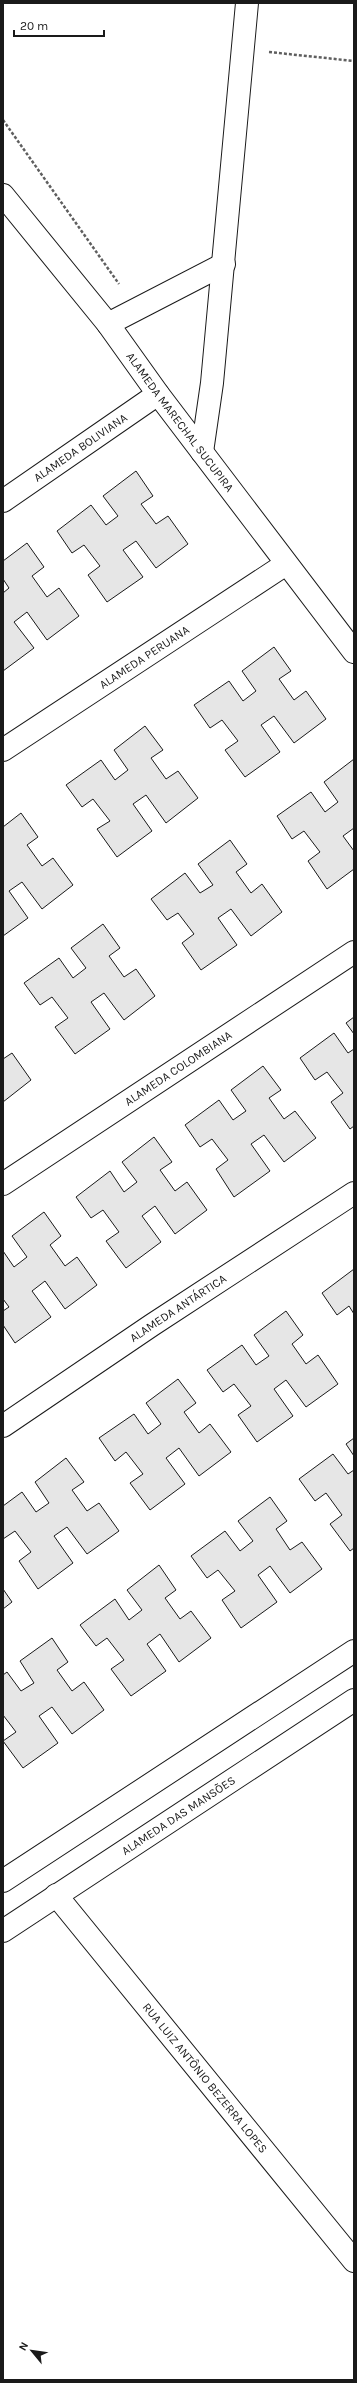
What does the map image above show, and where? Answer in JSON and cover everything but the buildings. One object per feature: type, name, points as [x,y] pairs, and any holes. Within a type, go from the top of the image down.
[{"type":"street","points":[[202,452],[212,383],[224,264],[247,3]]},
{"type":"street","name":"ALAMEDA MARECHAL SUCUPIRA","points":[[3,195],[108,324],[158,394],[354,652]]},
{"type":"street","points":[[108,324],[224,264]]},
{"type":"street","name":"ALAMEDA BOLIVIANA","points":[[3,501],[158,394]]},
{"type":"street","name":"ALAMEDA PERUANA","points":[[3,750],[286,564]]},
{"type":"street","name":"ALAMEDA COLOMBIANA","points":[[3,1184],[354,952]]},
{"type":"street","name":"ALAMEDA ANTÁRTICA","points":[[3,1426],[152,1325],[354,1193]]},
{"type":"street","points":[[3,1881],[354,1651]]},
{"type":"street","name":"ALAMEDA DAS MANSÕES","points":[[3,1931],[354,1700]]},
{"type":"street","name":"RUA LUIZ ANTÔNIO BEZERRA LOPES","points":[[56,1895],[354,2261]]},
{"type":"path","points":[[3,120],[119,284]]}]
